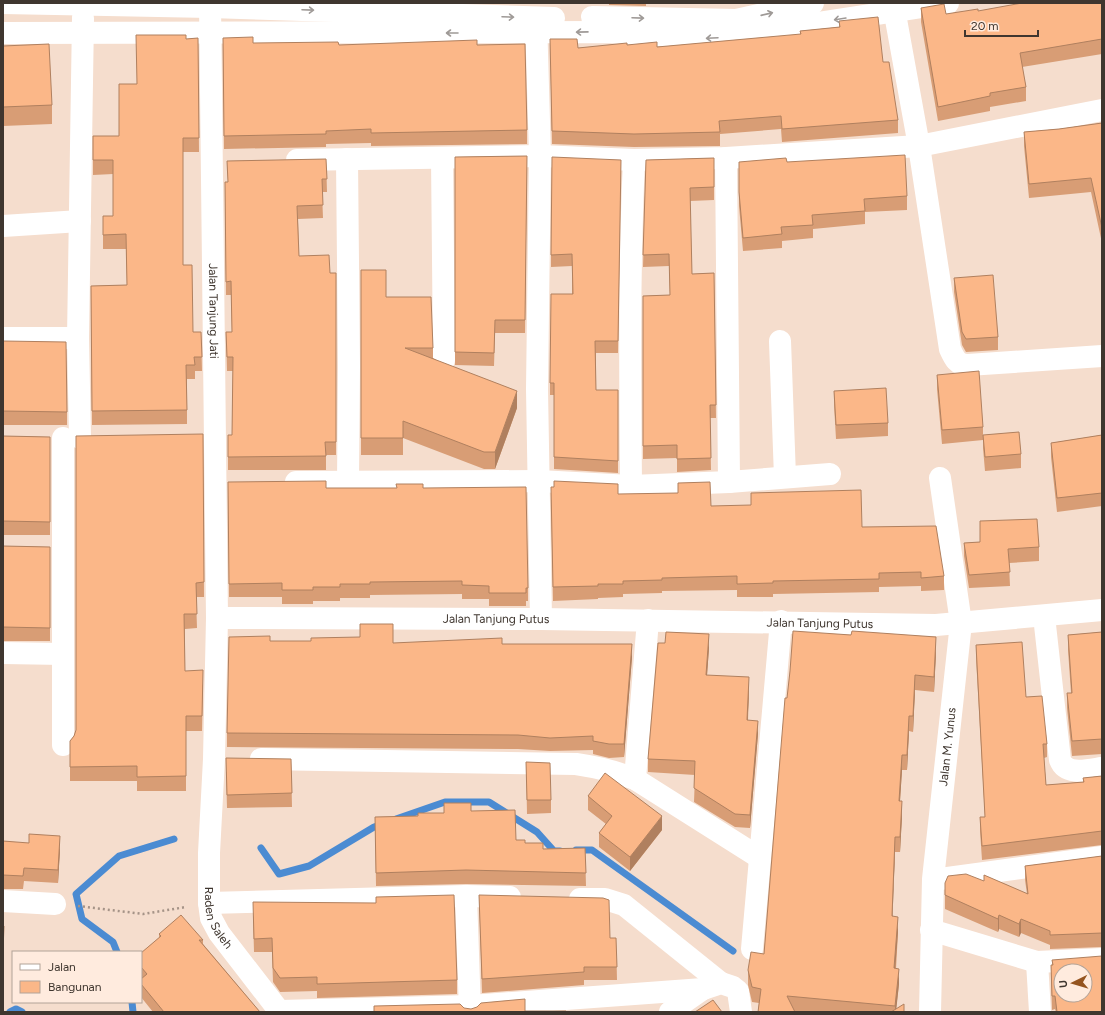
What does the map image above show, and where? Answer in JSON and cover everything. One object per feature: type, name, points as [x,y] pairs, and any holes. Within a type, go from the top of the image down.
[{"type":"street","points":[[3,3],[83,6],[210,5],[536,25]]},
{"type":"street","points":[[3,33],[209,33],[536,25],[607,17],[706,38],[737,20],[813,3]]},
{"type":"street","points":[[737,20],[948,3]]},
{"type":"street","name":"Jalan Tanjung Jati","points":[[210,5],[209,33],[221,162],[215,483],[217,618]]},
{"type":"street","points":[[63,745],[64,548],[80,438],[78,338],[83,6]]},
{"type":"street","points":[[893,7],[919,146],[950,349],[958,363],[968,365],[1102,356]]},
{"type":"street","points":[[536,25],[540,156],[537,389],[540,481],[541,619]]},
{"type":"street","points":[[276,161],[540,156],[634,160],[726,158],[919,146],[1102,110]]},
{"type":"street","points":[[442,158],[444,360]]},
{"type":"street","points":[[726,158],[729,482]]},
{"type":"street","points":[[347,159],[349,358],[348,482]]},
{"type":"street","points":[[631,486],[630,254],[634,160]]},
{"type":"street","points":[[3,226],[80,221]]},
{"type":"street","points":[[3,338],[78,338]]},
{"type":"street","points":[[780,341],[785,478]]},
{"type":"street","points":[[192,437],[216,436]]},
{"type":"street","points":[[41,438],[80,438]]},
{"type":"street","points":[[278,483],[540,481],[631,486],[729,482],[830,474]]},
{"type":"street","name":"Jalan M. Yunus","points":[[930,1012],[933,879],[961,623],[940,478]]},
{"type":"street","points":[[215,483],[239,483]]},
{"type":"street","points":[[41,548],[64,548]]},
{"type":"street","points":[[961,623],[1102,610]]},
{"type":"street","points":[[1044,616],[1060,760],[1062,765],[1067,769],[1102,768]]},
{"type":"street","points":[[217,618],[214,759],[576,764],[614,771],[634,779],[760,858]]},
{"type":"street","name":"Jalan Tanjung Putus","points":[[217,618],[781,621],[936,625],[961,623]]},
{"type":"street","points":[[634,779],[648,620]]},
{"type":"street","points":[[752,949],[781,621]]},
{"type":"street","points":[[3,653],[63,654]]},
{"type":"street","name":"Raden Saleh","points":[[214,759],[211,805],[209,903],[212,918],[219,933],[280,1012]]},
{"type":"street","points":[[933,879],[1102,857]]},
{"type":"street","points":[[209,903],[466,896],[528,897]]},
{"type":"street","points":[[466,896],[470,1009]]},
{"type":"street","points":[[559,898],[605,899],[624,905],[712,986]]},
{"type":"street","points":[[3,901],[55,904]]},
{"type":"street","points":[[931,930],[1037,962],[1102,959]]},
{"type":"street","points":[[1037,962],[1040,1012]]},
{"type":"street","points":[[670,1012],[712,986]]},
{"type":"street","points":[[280,1012],[470,1009],[712,986],[733,987],[738,991],[741,1012]]},
{"type":"path","points":[[91,907],[130,913],[150,914],[209,903]]},
{"type":"building","points":[[1022,3],[1102,3],[1102,39],[1020,53],[1026,87],[990,93],[990,96],[938,107],[921,8],[944,4],[946,14],[978,9],[978,11]]},
{"type":"building","points":[[878,17],[883,62],[889,62],[898,120],[782,129],[781,116],[719,121],[720,132],[634,134],[552,131],[550,39],[577,39],[578,48],[627,43],[627,45],[657,42],[657,47],[801,34],[800,31],[840,27],[839,21]]},
{"type":"building","points":[[136,35],[186,35],[186,39],[198,38],[199,138],[183,138],[183,265],[192,265],[193,332],[201,332],[202,357],[194,357],[195,365],[186,365],[187,410],[92,411],[91,286],[127,285],[126,234],[103,235],[103,216],[113,216],[113,160],[93,160],[93,136],[119,136],[119,84],[137,84]]},
{"type":"building","points":[[253,37],[253,43],[338,42],[339,45],[477,40],[477,45],[525,44],[527,130],[371,133],[371,129],[326,131],[326,134],[224,136],[223,38]]},
{"type":"building","points":[[49,44],[52,105],[3,107],[3,46]]},
{"type":"building","points":[[1102,123],[1102,228],[1091,178],[1029,184],[1024,132]]},
{"type":"building","points":[[905,155],[907,196],[864,199],[865,211],[812,215],[813,225],[781,227],[782,234],[743,238],[739,192],[739,162],[786,158],[787,162]]},
{"type":"building","points":[[527,156],[525,320],[495,320],[494,353],[455,352],[455,157]]},
{"type":"building","points":[[552,157],[621,160],[618,341],[595,341],[596,390],[618,390],[618,461],[554,457],[554,383],[550,383],[551,294],[573,294],[572,254],[551,255]]},
{"type":"building","points":[[714,158],[714,187],[690,188],[692,274],[714,273],[716,405],[710,405],[711,458],[677,459],[677,445],[643,446],[643,296],[670,295],[669,254],[643,255],[646,160]]},
{"type":"building","points":[[326,159],[327,179],[322,179],[323,205],[297,206],[299,256],[329,255],[330,273],[336,273],[336,442],[325,442],[326,456],[228,457],[228,435],[232,435],[233,357],[227,357],[226,332],[232,332],[231,281],[226,282],[225,182],[228,182],[227,161]]},
{"type":"building","points":[[361,270],[386,270],[386,297],[431,297],[433,348],[405,348],[517,391],[495,452],[484,452],[403,421],[403,438],[361,438]]},
{"type":"building","points":[[993,275],[998,337],[966,339],[962,332],[954,278]]},
{"type":"building","points":[[3,341],[66,342],[67,412],[3,411]]},
{"type":"building","points":[[979,371],[983,427],[942,430],[937,375]]},
{"type":"building","points":[[886,388],[888,423],[836,425],[834,391]]},
{"type":"building","points":[[1019,432],[1021,454],[985,457],[983,435]]},
{"type":"building","points":[[203,434],[204,582],[196,583],[197,614],[184,614],[185,671],[203,670],[202,716],[186,716],[186,776],[137,777],[137,766],[70,767],[70,741],[76,730],[76,436]]},
{"type":"building","points":[[1102,435],[1102,493],[1057,498],[1051,443]]},
{"type":"building","points":[[3,436],[50,437],[50,522],[3,521]]},
{"type":"building","points":[[326,481],[326,488],[397,488],[396,484],[423,484],[423,488],[526,487],[528,588],[526,588],[526,593],[489,593],[489,586],[462,585],[462,581],[370,582],[370,584],[340,584],[340,587],[313,587],[313,590],[282,590],[282,583],[229,584],[228,482]]},
{"type":"building","points":[[554,481],[618,484],[618,494],[678,493],[678,483],[710,482],[711,506],[751,505],[751,493],[861,490],[862,527],[936,526],[944,576],[921,578],[921,572],[879,573],[879,579],[773,581],[773,583],[737,584],[737,576],[662,578],[662,580],[623,581],[623,584],[553,587],[551,487],[554,487]]},
{"type":"building","points":[[1037,519],[1039,547],[1008,549],[1010,572],[969,575],[964,543],[980,542],[980,521]]},
{"type":"building","points":[[3,546],[50,547],[50,628],[3,627]]},
{"type":"building","points":[[360,624],[393,624],[393,643],[502,638],[502,644],[632,644],[624,744],[609,744],[593,741],[593,736],[550,738],[518,735],[227,733],[229,637],[270,636],[270,641],[311,641],[311,638],[360,637]]},
{"type":"building","points":[[793,631],[851,635],[852,631],[936,637],[934,677],[915,675],[913,716],[909,716],[907,755],[902,755],[899,801],[902,801],[900,837],[895,837],[892,916],[898,917],[894,968],[899,969],[895,1006],[787,996],[795,1012],[758,1012],[761,989],[752,987],[748,970],[751,952],[764,954],[785,698],[787,698]]},
{"type":"building","points":[[666,632],[709,634],[706,675],[749,677],[747,720],[758,721],[750,815],[735,814],[694,788],[695,761],[648,759],[658,643],[665,643]]},
{"type":"building","points":[[1102,632],[1102,739],[1072,741],[1067,693],[1072,693],[1068,635]]},
{"type":"building","points":[[1022,642],[1026,697],[1042,696],[1047,744],[1043,744],[1046,785],[1084,782],[1083,778],[1102,776],[1102,831],[982,846],[980,817],[985,817],[976,645]]},
{"type":"building","points":[[226,758],[291,759],[292,793],[227,795]]},
{"type":"building","points":[[526,762],[550,763],[551,800],[527,800]]},
{"type":"building","points":[[605,773],[662,816],[630,857],[599,833],[612,816],[588,796]]},
{"type":"building","points":[[444,803],[471,803],[471,811],[515,810],[516,840],[525,840],[525,843],[543,843],[543,849],[585,848],[586,873],[466,870],[376,873],[375,817],[418,816],[418,813],[444,813]]},
{"type":"building","points":[[29,834],[60,836],[58,870],[24,868],[23,876],[3,875],[3,841],[29,843]]},
{"type":"building","points":[[1102,856],[1102,933],[1050,935],[1050,931],[1021,919],[1019,924],[999,915],[998,919],[945,895],[945,883],[948,876],[966,874],[984,881],[984,875],[1028,894],[1025,866]]},
{"type":"building","points":[[454,895],[457,980],[317,984],[317,977],[280,978],[273,968],[272,938],[254,939],[253,902],[376,903],[376,897]]},
{"type":"building","points":[[479,895],[603,898],[609,900],[610,938],[616,938],[617,967],[584,967],[584,972],[482,979]]},
{"type":"building","points":[[181,915],[203,940],[199,940],[260,1012],[164,1012],[142,985],[142,978],[147,974],[142,968],[142,952],[161,936],[159,934]]},
{"type":"building","points":[[3,926],[4,926],[3,950]]},
{"type":"building","points":[[1102,956],[1102,1012],[1057,1012],[1056,1003],[1093,1003],[1093,963],[1053,963],[1053,965],[1052,960]]},
{"type":"building","points":[[1051,965],[1053,965],[1053,996],[1052,996]]},
{"type":"building","points":[[525,999],[525,1011],[566,1012],[374,1012],[374,1006],[460,1004],[464,1008],[471,1009],[477,1007],[481,1003]]},
{"type":"building","points":[[713,1000],[722,1012],[695,1012]]},
{"type":"building","points":[[904,1004],[904,1012],[891,1012]]},
{"type":"waterway","points":[[396,819],[445,802],[489,802],[537,832],[554,851],[560,851]]},
{"type":"waterway","points":[[261,848],[279,874],[309,866],[374,827],[383,824]]},
{"type":"waterway","points":[[117,951],[113,942],[82,919],[76,894],[119,856],[174,839]]},
{"type":"waterway","points":[[576,850],[592,850],[733,951]]},
{"type":"waterway","points":[[132,1003],[133,1012]]},
{"type":"waterway","points":[[10,1012],[16,1009],[22,1012]]}]
